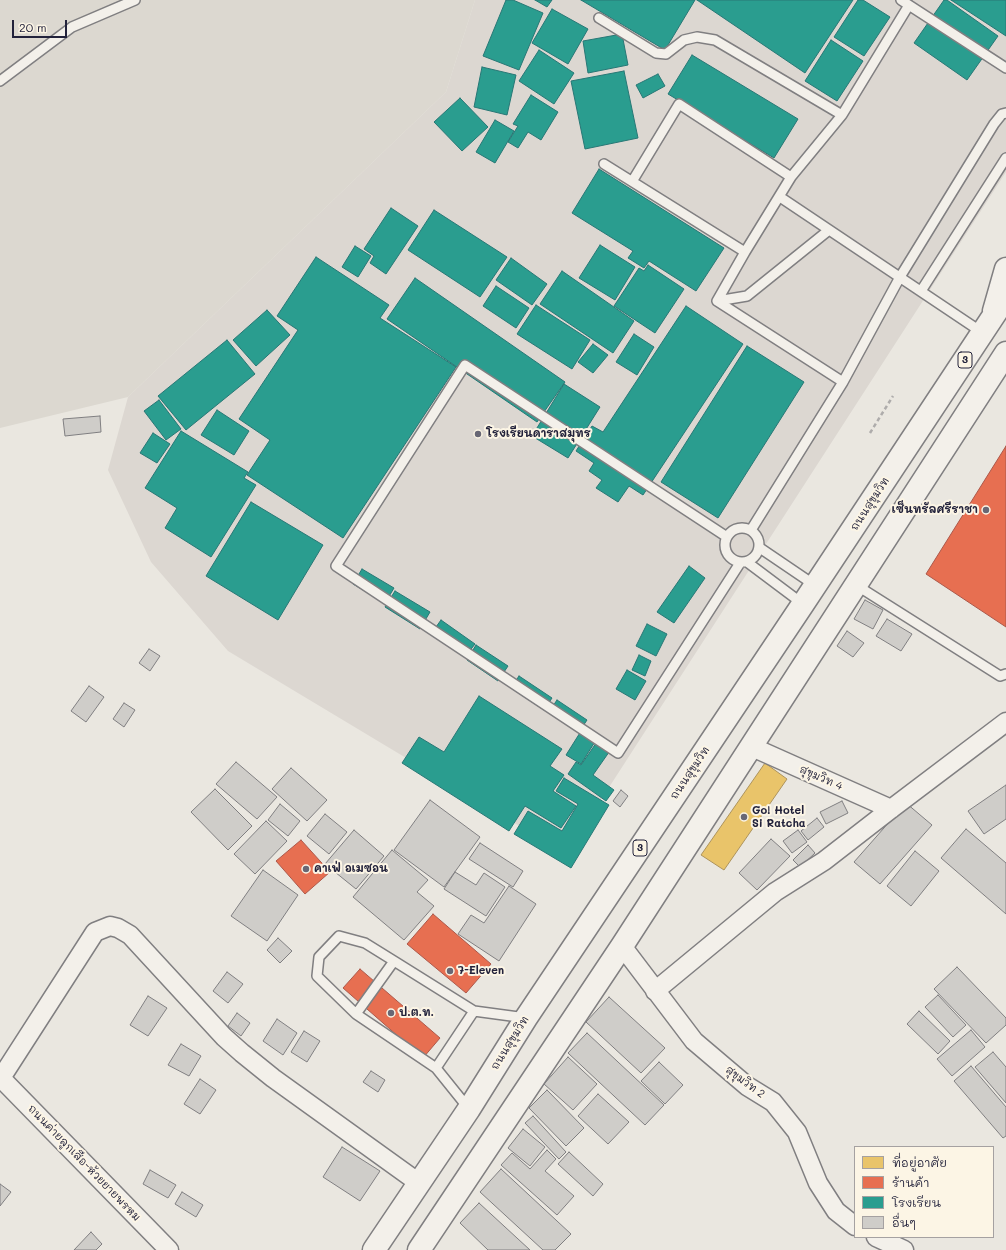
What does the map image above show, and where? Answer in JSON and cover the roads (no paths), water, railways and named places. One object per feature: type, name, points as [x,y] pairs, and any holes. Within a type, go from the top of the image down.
[{"type":"highway","points":[[988,326],[1006,269]]},
{"type":"highway","name":"ถนนสุขุมวิท","points":[[374,1250],[468,1109],[526,1018],[816,586],[1006,297]]},
{"type":"highway","points":[[419,1250],[622,946],[1006,353]]},
{"type":"street","points":[[656,991],[775,892],[824,862],[1006,722]]},
{"type":"street","name":"สุขุมวิท 4","points":[[752,747],[891,809]]},
{"type":"street","points":[[1,1078],[95,932],[110,926],[118,928],[130,935],[224,1037],[242,1053],[280,1083],[419,1183]]},
{"type":"street","name":"สุขุมวิท 2","points":[[622,946],[694,1041],[747,1086],[774,1102],[797,1132],[818,1183],[836,1211],[854,1225]]},
{"type":"street","name":"ถนนค่ายลูกเสึอ-ห้วยยายพรหม","points":[[1,1078],[169,1250]]},
{"type":"street","points":[[878,1238],[904,1250]]},
{"type":"lane","points":[[0,81],[72,27],[135,0]]},
{"type":"lane","points":[[717,301],[745,252],[792,177],[842,114],[905,3],[1006,68]]},
{"type":"lane","points":[[599,18],[656,53],[666,54],[684,40],[691,38],[697,37],[715,40],[842,114]]},
{"type":"lane","points":[[633,180],[679,104],[792,177]]},
{"type":"lane","points":[[751,530],[843,382],[900,277],[994,124],[1002,114],[1006,113]]},
{"type":"lane","points":[[921,291],[1006,158]]},
{"type":"lane","points":[[604,164],[633,180],[745,252]]},
{"type":"lane","points":[[780,197],[921,291],[988,326]]},
{"type":"lane","points":[[717,301],[747,296],[829,230]]},
{"type":"lane","points":[[717,301],[843,382]]},
{"type":"lane","points":[[727,537],[465,365],[336,566],[618,753],[744,563],[758,554],[760,548],[756,534],[751,530],[738,528],[727,537],[725,543],[728,556],[744,563],[803,604]]},
{"type":"lane","points":[[760,548],[816,586]]},
{"type":"lane","points":[[855,585],[1000,676],[1006,674]]},
{"type":"lane","points":[[468,1109],[436,1068],[356,1014],[317,976],[319,957],[340,936],[365,943],[474,1011],[526,1018]]},
{"type":"lane","points":[[356,1014],[394,960]]},
{"type":"lane","points":[[436,1068],[474,1011]]},
{"type":"place","name":"โรงเรียนดาราสมุทร","points":[[478,434]]},
{"type":"place","name":"เซ็นทรัลศรีราชา","points":[[986,510]]},
{"type":"place","name":"Go! Hotel Si Ratcha","points":[[744,817]]},
{"type":"place","name":"คาเฟ่ อเมซอน","points":[[306,869]]},
{"type":"place","name":"7-Eleven","points":[[450,971]]},
{"type":"place","name":"ป.ต.ท.","points":[[391,1013]]}]
